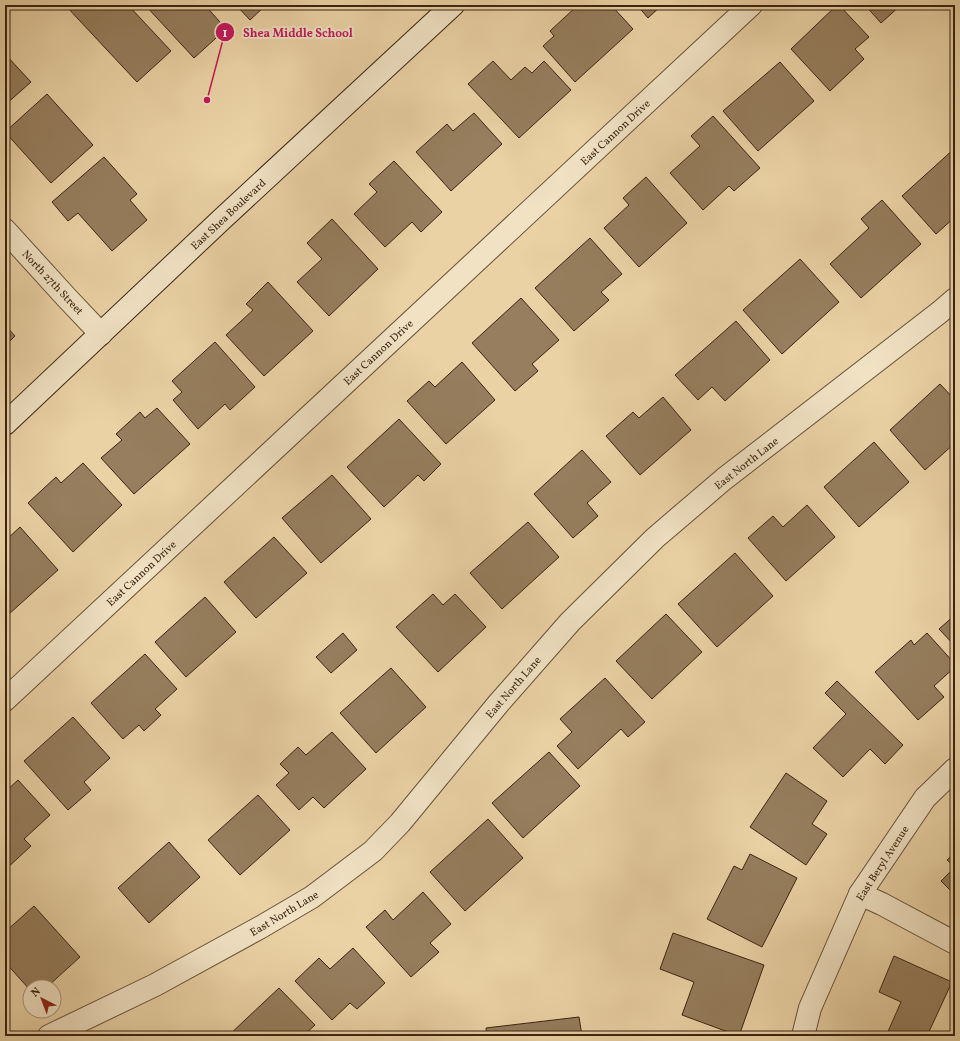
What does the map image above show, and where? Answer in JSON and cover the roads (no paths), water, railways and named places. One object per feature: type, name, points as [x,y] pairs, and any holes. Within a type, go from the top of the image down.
[{"type":"street","name":"East Shea Boulevard","points":[[5,424],[221,220],[453,5]]},
{"type":"street","name":"East Cannon Drive","points":[[5,700],[751,5]]},
{"type":"street","name":"North 27th Street","points":[[5,230],[101,334]]},
{"type":"street","name":"East North Lane","points":[[49,1036],[155,985],[261,927],[312,897],[373,851],[400,823],[498,704],[570,622],[655,538],[724,479],[955,299]]},
{"type":"street","name":"East Beryl Avenue","points":[[803,1036],[810,1008],[860,894],[925,798],[955,769]]},
{"type":"street","points":[[860,894],[955,943]]},
{"type":"place","name":"Shea Middle School","points":[[207,100]]}]
